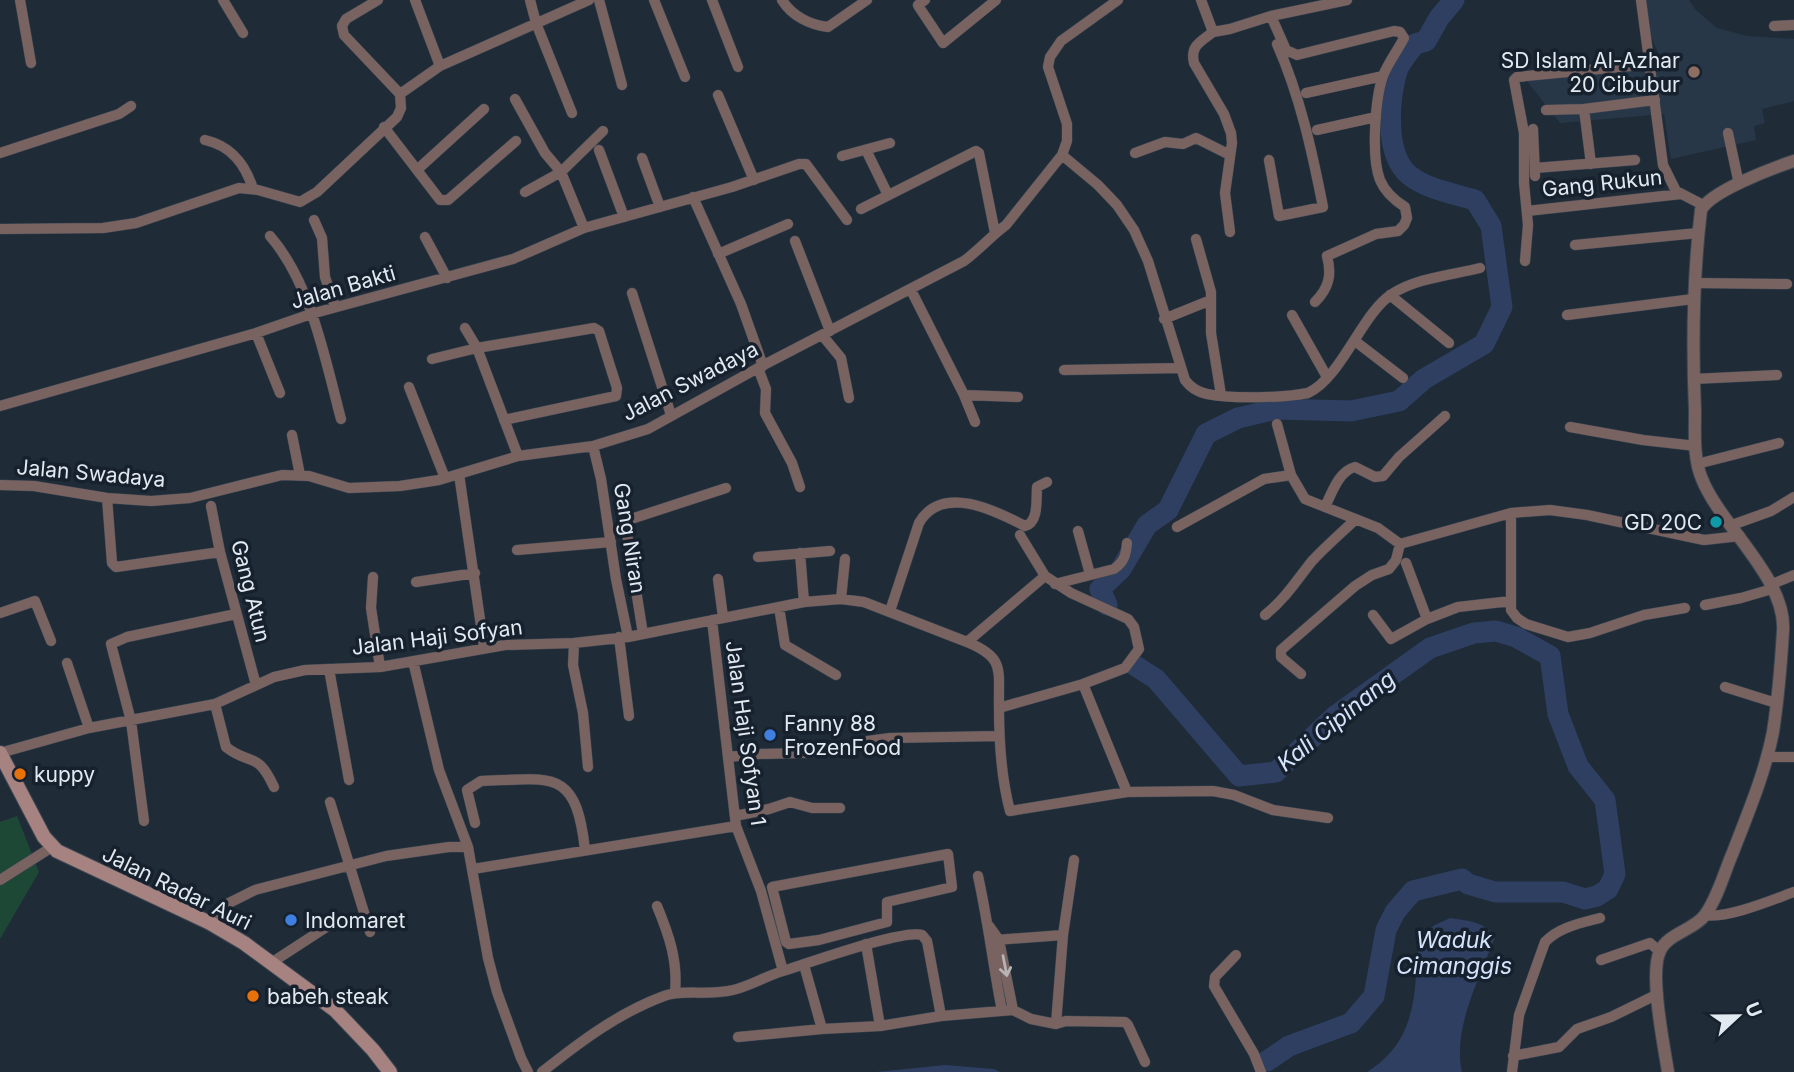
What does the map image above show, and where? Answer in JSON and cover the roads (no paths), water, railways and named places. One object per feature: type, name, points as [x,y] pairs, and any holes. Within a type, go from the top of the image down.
[{"type":"main road","name":"Jalan Radar Auri","points":[[0,753],[40,830],[52,847],[65,856],[210,923],[244,943],[346,1020],[390,1072]]},
{"type":"street","points":[[20,0],[31,64]]},
{"type":"street","points":[[223,0],[243,33]]},
{"type":"street","points":[[0,229],[103,228],[150,220],[239,188],[253,189],[300,202],[317,192],[400,113],[400,94],[342,30],[346,19],[378,0]]},
{"type":"street","points":[[415,0],[440,66]]},
{"type":"street","points":[[530,0],[536,23],[572,113]]},
{"type":"street","points":[[400,94],[440,66],[589,0]]},
{"type":"street","points":[[599,0],[622,85]]},
{"type":"street","points":[[654,0],[685,77]]},
{"type":"street","points":[[712,0],[738,67]]},
{"type":"street","points":[[782,0],[789,10],[806,22],[828,27],[867,0]]},
{"type":"street","points":[[925,0],[919,7],[943,43],[996,0]]},
{"type":"street","points":[[1118,0],[1061,41],[1050,57],[1048,67],[1067,124],[1067,141],[1062,155],[1098,184],[1134,230],[1188,385],[1207,394],[1221,395],[1304,394],[1314,391],[1355,341],[1379,305],[1390,295],[1416,283],[1480,268]]},
{"type":"street","points":[[1201,0],[1213,32]]},
{"type":"street","points":[[1230,232],[1225,193],[1232,143],[1228,125],[1194,63],[1192,54],[1195,46],[1213,32],[1230,30],[1268,17],[1329,2],[1347,0]]},
{"type":"street","points":[[1641,0],[1663,164],[1671,182],[1681,194],[1703,205]]},
{"type":"street","points":[[1268,17],[1286,50],[1297,55],[1394,31],[1400,32],[1404,38],[1383,76],[1376,117],[1376,148],[1379,179],[1392,199],[1405,207],[1407,218],[1398,231],[1376,233],[1327,256],[1329,281],[1325,292],[1315,302]]},
{"type":"street","points":[[1268,17],[1293,85],[1311,146],[1323,206],[1279,216],[1269,160]]},
{"type":"street","points":[[1774,26],[1794,25]]},
{"type":"street","points":[[1525,261],[1527,211],[1524,133],[1514,80],[1651,64]]},
{"type":"street","points":[[1306,93],[1383,76]]},
{"type":"street","points":[[718,95],[754,180]]},
{"type":"street","points":[[515,99],[545,153],[561,172],[584,228]]},
{"type":"street","points":[[1546,110],[1584,109],[1655,100]]},
{"type":"street","points":[[0,153],[119,114],[131,106]]},
{"type":"street","points":[[418,169],[484,108]]},
{"type":"street","points":[[1584,109],[1591,164]]},
{"type":"street","points":[[1317,130],[1376,117]]},
{"type":"street","points":[[384,127],[440,200],[448,200],[516,141]]},
{"type":"street","points":[[1533,129],[1535,172],[1634,160]]},
{"type":"street","points":[[525,192],[561,172],[603,131]]},
{"type":"street","points":[[1728,133],[1739,184]]},
{"type":"street","points":[[1135,153],[1165,142],[1183,144],[1196,138],[1230,155]]},
{"type":"street","points":[[205,140],[225,146],[235,155],[249,176],[253,189]]},
{"type":"street","points":[[842,156],[890,143]]},
{"type":"street","points":[[866,149],[888,195]]},
{"type":"street","points":[[599,150],[624,217]]},
{"type":"street","points":[[861,209],[977,151],[995,233]]},
{"type":"street","name":"Jalan Swadaya","points":[[0,485],[34,486],[107,498],[151,501],[190,498],[282,475],[300,475],[349,488],[400,486],[445,478],[518,456],[593,446],[648,429],[760,367],[964,261],[1006,225],[1062,155]]},
{"type":"street","points":[[642,158],[660,207]]},
{"type":"street","points":[[1668,1072],[1658,994],[1659,951],[1705,915],[1715,897],[1747,815],[1767,757],[1784,628],[1782,614],[1771,587],[1740,536],[1710,495],[1697,464],[1693,299],[1698,233],[1703,205],[1707,201],[1794,161]]},
{"type":"street","name":"Jalan Bakti","points":[[0,406],[256,333],[335,307],[513,259],[584,228],[754,180],[799,164],[806,164],[846,220]]},
{"type":"street","name":"Gang Rukun","points":[[1527,211],[1681,194]]},
{"type":"street","points":[[693,197],[741,304],[766,389],[765,412],[792,463],[800,487]]},
{"type":"street","points":[[314,220],[322,238],[325,277],[335,307]]},
{"type":"street","points":[[718,254],[788,224]]},
{"type":"street","points":[[1575,245],[1698,233]]},
{"type":"street","points":[[270,236],[291,264],[311,314],[341,418]]},
{"type":"street","points":[[425,237],[447,278]]},
{"type":"street","points":[[1196,239],[1208,278],[1211,333],[1221,395]]},
{"type":"street","points":[[795,240],[826,333],[841,358],[849,398]]},
{"type":"street","points":[[1694,283],[1787,284]]},
{"type":"street","points":[[911,290],[975,422]]},
{"type":"street","points":[[632,293],[671,415]]},
{"type":"street","points":[[1390,295],[1449,343]]},
{"type":"street","points":[[1567,315],[1693,299]]},
{"type":"street","points":[[1164,319],[1211,300]]},
{"type":"street","points":[[1292,315],[1327,377]]},
{"type":"street","points":[[465,328],[477,348],[518,456]]},
{"type":"street","points":[[432,359],[477,348],[594,328],[601,334],[617,388],[616,396],[504,420]]},
{"type":"street","points":[[256,333],[280,393]]},
{"type":"street","points":[[1355,341],[1403,378]]},
{"type":"street","points":[[1064,370],[1181,368]]},
{"type":"street","points":[[1693,379],[1777,375]]},
{"type":"street","points":[[409,387],[445,478]]},
{"type":"street","points":[[964,395],[1018,397]]},
{"type":"street","points":[[1325,506],[1346,471],[1355,467],[1375,477],[1382,476],[1445,416]]},
{"type":"street","points":[[1277,424],[1292,475],[1305,499],[1378,528],[1400,544]]},
{"type":"street","points":[[1570,427],[1696,446]]},
{"type":"street","points":[[292,435],[300,475]]},
{"type":"street","points":[[1697,464],[1779,443]]},
{"type":"street","name":"Gang Niran","points":[[593,446],[601,479],[624,637],[629,716]]},
{"type":"street","points":[[459,474],[484,647]]},
{"type":"street","points":[[1177,527],[1264,479],[1292,475]]},
{"type":"street","points":[[890,611],[919,523],[925,513],[939,506],[974,504],[1003,513],[1029,526],[1033,521],[1037,487],[1047,482]]},
{"type":"street","points":[[643,634],[625,521],[726,488]]},
{"type":"street","points":[[1732,525],[1771,511],[1794,497]]},
{"type":"street","points":[[107,498],[112,563],[116,567],[220,552]]},
{"type":"street","name":"Gang Atun","points":[[211,506],[220,552],[256,685]]},
{"type":"street","points":[[1400,544],[1511,513],[1558,510],[1704,540],[1740,536]]},
{"type":"street","points":[[1511,513],[1511,610],[1521,620],[1568,637],[1590,633],[1644,615],[1685,608]]},
{"type":"street","points":[[1265,615],[1292,590],[1300,576],[1324,549],[1356,519]]},
{"type":"street","points":[[1078,531],[1090,574]]},
{"type":"street","points":[[1020,535],[1045,576],[1096,606],[1128,619],[1134,627],[1139,645],[1138,653],[1125,668],[1083,684],[999,708],[1004,787],[1010,811],[1127,792],[1213,791],[1234,795],[1273,810],[1328,818]]},
{"type":"street","points":[[517,550],[611,542]]},
{"type":"street","points":[[1055,584],[1114,569],[1125,555],[1127,543]]},
{"type":"street","points":[[1301,674],[1281,657],[1282,650],[1355,586],[1372,575],[1389,569],[1400,544]]},
{"type":"street","points":[[758,557],[830,551]]},
{"type":"street","points":[[800,553],[804,602]]},
{"type":"street","points":[[841,599],[845,559]]},
{"type":"street","points":[[1406,564],[1427,619]]},
{"type":"street","points":[[416,582],[475,573]]},
{"type":"street","points":[[1705,605],[1741,598],[1794,575]]},
{"type":"street","points":[[965,641],[1045,576]]},
{"type":"street","points":[[373,577],[371,608],[380,667]]},
{"type":"street","points":[[718,579],[723,617]]},
{"type":"street","name":"Jalan Haji Sofyan","points":[[0,753],[89,728],[215,704],[274,677],[305,670],[380,667],[484,647],[574,643],[624,637],[804,602],[841,599],[864,602],[890,611],[984,649],[995,659],[999,708]]},
{"type":"street","points":[[0,613],[35,601],[51,641]]},
{"type":"street","points":[[1373,615],[1391,639],[1427,619],[1458,607],[1511,601]]},
{"type":"street","points":[[779,607],[785,645],[836,675]]},
{"type":"street","points":[[144,821],[131,721],[111,647],[113,642],[236,614]]},
{"type":"street","name":"Jalan Haji Sofyan 1","points":[[712,620],[736,821],[761,891],[783,971]]},
{"type":"street","points":[[574,643],[573,665],[583,713],[588,766]]},
{"type":"street","points":[[413,661],[439,769],[468,847],[488,958],[497,992],[528,1072]]},
{"type":"street","points":[[67,663],[89,728]]},
{"type":"street","points":[[329,669],[349,780]]},
{"type":"street","points":[[1083,684],[1127,792]]},
{"type":"street","points":[[1726,687],[1776,703]]},
{"type":"street","points":[[215,704],[226,747],[259,763],[274,787]]},
{"type":"street","points":[[728,757],[842,752],[868,741],[890,738],[999,736]]},
{"type":"street","points":[[1767,757],[1794,757]]},
{"type":"street","points":[[475,823],[467,790],[473,784],[481,781],[548,779],[562,786],[576,803],[585,850]]},
{"type":"street","points":[[330,802],[370,932]]},
{"type":"street","points":[[473,869],[736,821],[790,802],[812,808],[840,808]]},
{"type":"street","points":[[0,880],[52,847]]},
{"type":"street","points":[[210,923],[227,904],[240,895],[386,856],[468,847]]},
{"type":"street","points":[[761,891],[772,887],[948,854],[952,887],[887,902],[887,922],[819,940],[789,944],[782,934],[772,887]]},
{"type":"street","points":[[1056,1024],[1063,935],[1074,860]]},
{"type":"street","points":[[978,876],[1002,1011]]},
{"type":"street","points":[[1705,915],[1718,915],[1794,892]]},
{"type":"street","points":[[657,906],[674,956],[675,992]]},
{"type":"street","points":[[1512,1072],[1519,1015],[1545,942],[1553,934],[1600,918]]},
{"type":"street","points":[[271,963],[331,923]]},
{"type":"street","points":[[989,926],[999,940],[1013,1010]]},
{"type":"street","points":[[542,1072],[617,1018],[675,992],[716,994],[866,944],[911,934],[922,935],[927,941],[941,1016]]},
{"type":"street","points":[[988,941],[1063,935]]},
{"type":"street","points":[[1601,960],[1650,943],[1659,951]]},
{"type":"street","points":[[866,944],[880,1026]]},
{"type":"street","points":[[1236,954],[1215,977],[1214,986],[1254,1054],[1261,1072]]},
{"type":"street","points":[[804,965],[822,1030]]},
{"type":"street","points":[[1513,1056],[1559,1047],[1577,1029],[1611,1017],[1658,994]]},
{"type":"street","points":[[738,1037],[880,1026],[941,1016],[1013,1010],[1031,1019],[1056,1024],[1066,1021],[1125,1022],[1146,1062]]},
{"type":"water","name":"Waduk Cimanggis","points":[[1450,918],[1481,925],[1495,937],[1464,1021],[1460,1055],[1462,1072],[1367,1072],[1390,1053],[1405,1030],[1413,1004],[1418,952],[1423,936],[1431,927]]},
{"type":"water","points":[[945,1065],[994,1069],[1000,1072],[876,1072]]},
{"type":"waterway","name":"Kali Cipinang","points":[[1107,605],[1100,589],[1121,569],[1147,525],[1168,510],[1206,434],[1238,418],[1276,409],[1351,411],[1399,401],[1424,379],[1484,344],[1502,307],[1491,226],[1475,200],[1432,187],[1409,175],[1395,154],[1392,140],[1392,96],[1398,68],[1415,44],[1426,41],[1439,18],[1454,0]]},
{"type":"waterway","name":"Kali Cipinang","points":[[1134,665],[1156,679],[1239,776],[1276,772],[1335,716],[1430,648],[1474,633],[1496,631],[1516,637],[1550,656],[1558,714],[1578,766],[1605,800],[1615,874],[1608,889],[1585,899],[1563,892],[1495,892],[1468,884],[1462,879],[1413,891],[1395,912],[1386,930],[1374,996],[1351,1023],[1289,1046],[1267,1061]]},
{"type":"place","name":"SD Islam Al-Azhar 20 Cibubur","points":[[1694,72]]},
{"type":"place","name":"GD 20C","points":[[1716,522]]},
{"type":"place","name":"Fanny 88 FrozenFood","points":[[770,735]]},
{"type":"place","name":"kuppy","points":[[20,774]]},
{"type":"place","name":"Indomaret","points":[[291,920]]},
{"type":"place","name":"babeh steak","points":[[253,996]]}]
